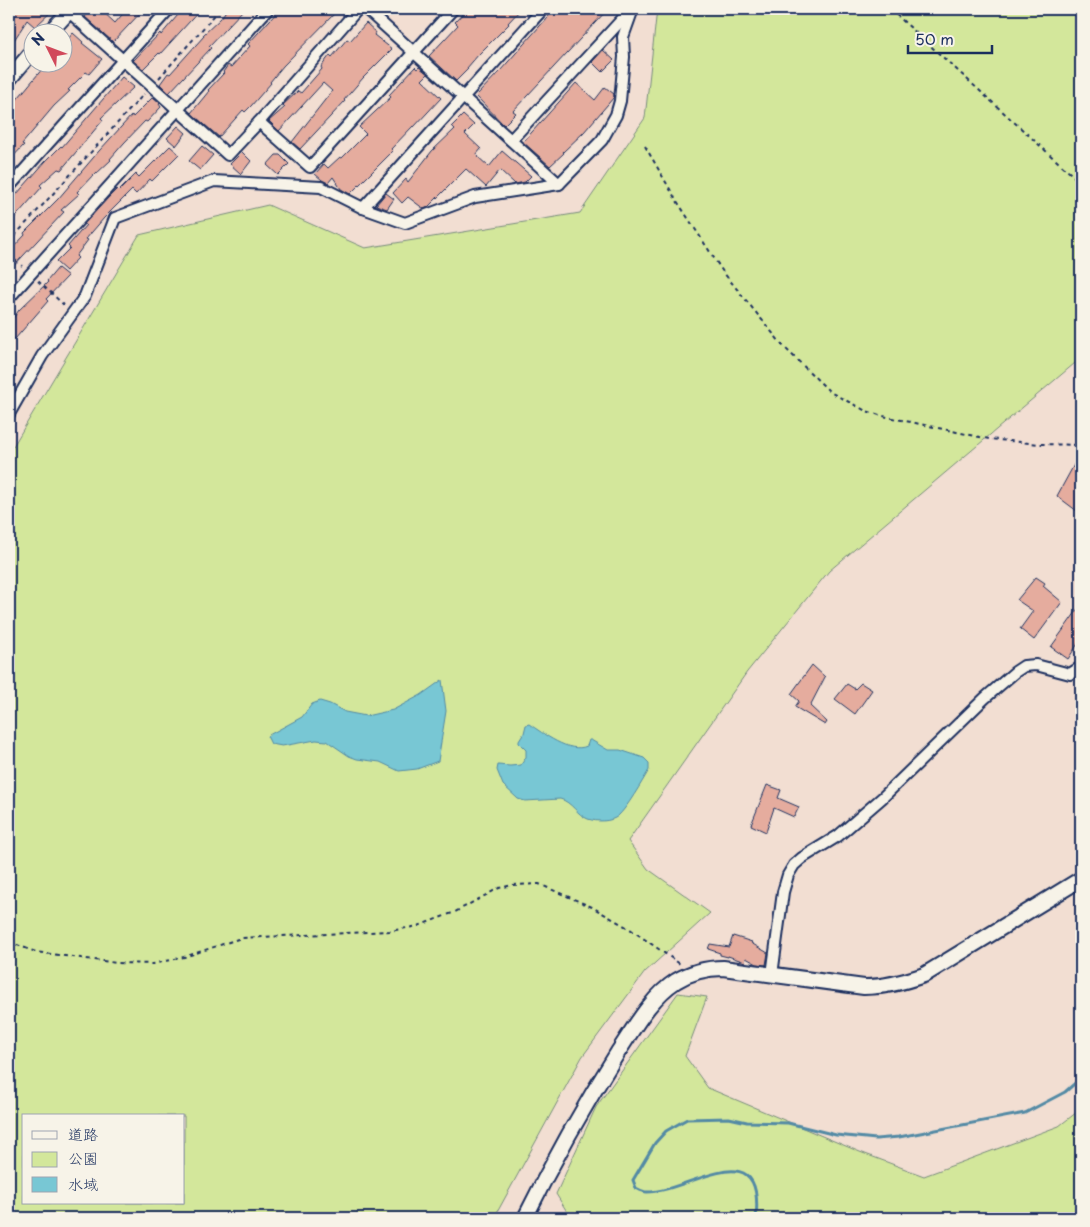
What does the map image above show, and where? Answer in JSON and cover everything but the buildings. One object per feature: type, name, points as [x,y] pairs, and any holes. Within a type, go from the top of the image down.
[{"type":"street","points":[[9,187],[169,9]]},
{"type":"street","points":[[9,298],[268,9]]},
{"type":"street","points":[[58,22],[68,10],[228,156],[358,9]]},
{"type":"street","points":[[366,9],[560,184]]},
{"type":"street","points":[[259,122],[310,167],[453,9]]},
{"type":"street","points":[[363,208],[543,9]]},
{"type":"street","points":[[511,140],[632,9]]},
{"type":"street","points":[[9,414],[42,356],[85,296],[115,218],[214,181],[321,187],[363,208],[405,223],[475,197],[560,184],[602,140],[616,115],[620,101],[624,56],[622,37],[632,9]]},
{"type":"street","points":[[9,79],[22,64]]},
{"type":"street","points":[[772,975],[783,892],[788,875],[794,865],[838,836],[882,798],[985,698],[1015,672],[1024,666],[1036,665],[1070,674],[1081,667]]},
{"type":"street","points":[[525,1218],[565,1138],[627,1038],[648,1008],[675,982],[700,970],[723,968],[864,987],[882,987],[899,984],[924,975],[1081,879]]},
{"type":"path","points":[[9,242],[220,9]]},
{"type":"path","points":[[890,9],[1081,183]]},
{"type":"path","points":[[645,146],[675,198],[723,272],[784,348],[830,392],[866,411],[989,439],[1040,444],[1081,445]]},
{"type":"path","points":[[9,942],[45,953],[117,963],[153,964],[184,957],[241,938],[371,932],[418,926],[455,912],[499,888],[513,885],[538,884],[564,893],[623,924],[692,974]]},
{"type":"green space","points":[[657,9],[1081,9],[1081,358],[829,571],[747,672],[628,841],[648,869],[710,913],[645,972],[582,1057],[494,1218],[9,1218],[9,453],[139,235],[268,205],[365,248],[580,213],[645,118]]},
{"type":"green space","points":[[678,993],[707,997],[685,1056],[708,1088],[860,1152],[924,1176],[1059,1126],[1081,1109],[1081,1218],[571,1218],[556,1194],[596,1107]]},
{"type":"water","points":[[442,680],[446,711],[438,761],[417,769],[399,771],[380,762],[357,759],[349,756],[327,741],[316,740],[282,746],[271,744],[267,736],[302,717],[312,704],[320,701],[345,712],[366,716],[393,710],[421,695]]},
{"type":"water","points":[[529,724],[564,745],[580,748],[587,746],[589,740],[591,740],[608,750],[620,750],[644,758],[649,763],[649,770],[622,812],[615,818],[608,820],[588,819],[560,799],[525,801],[518,799],[503,785],[497,770],[498,765],[521,765],[526,757],[526,750],[519,741],[526,725]]},
{"type":"waterway","points":[[756,1218],[756,1192],[749,1177],[737,1171],[721,1172],[664,1190],[647,1192],[636,1188],[633,1180],[655,1143],[666,1131],[687,1119],[729,1118],[747,1122],[788,1123],[836,1135],[876,1139],[899,1137],[1025,1113],[1065,1092],[1081,1078]]}]
